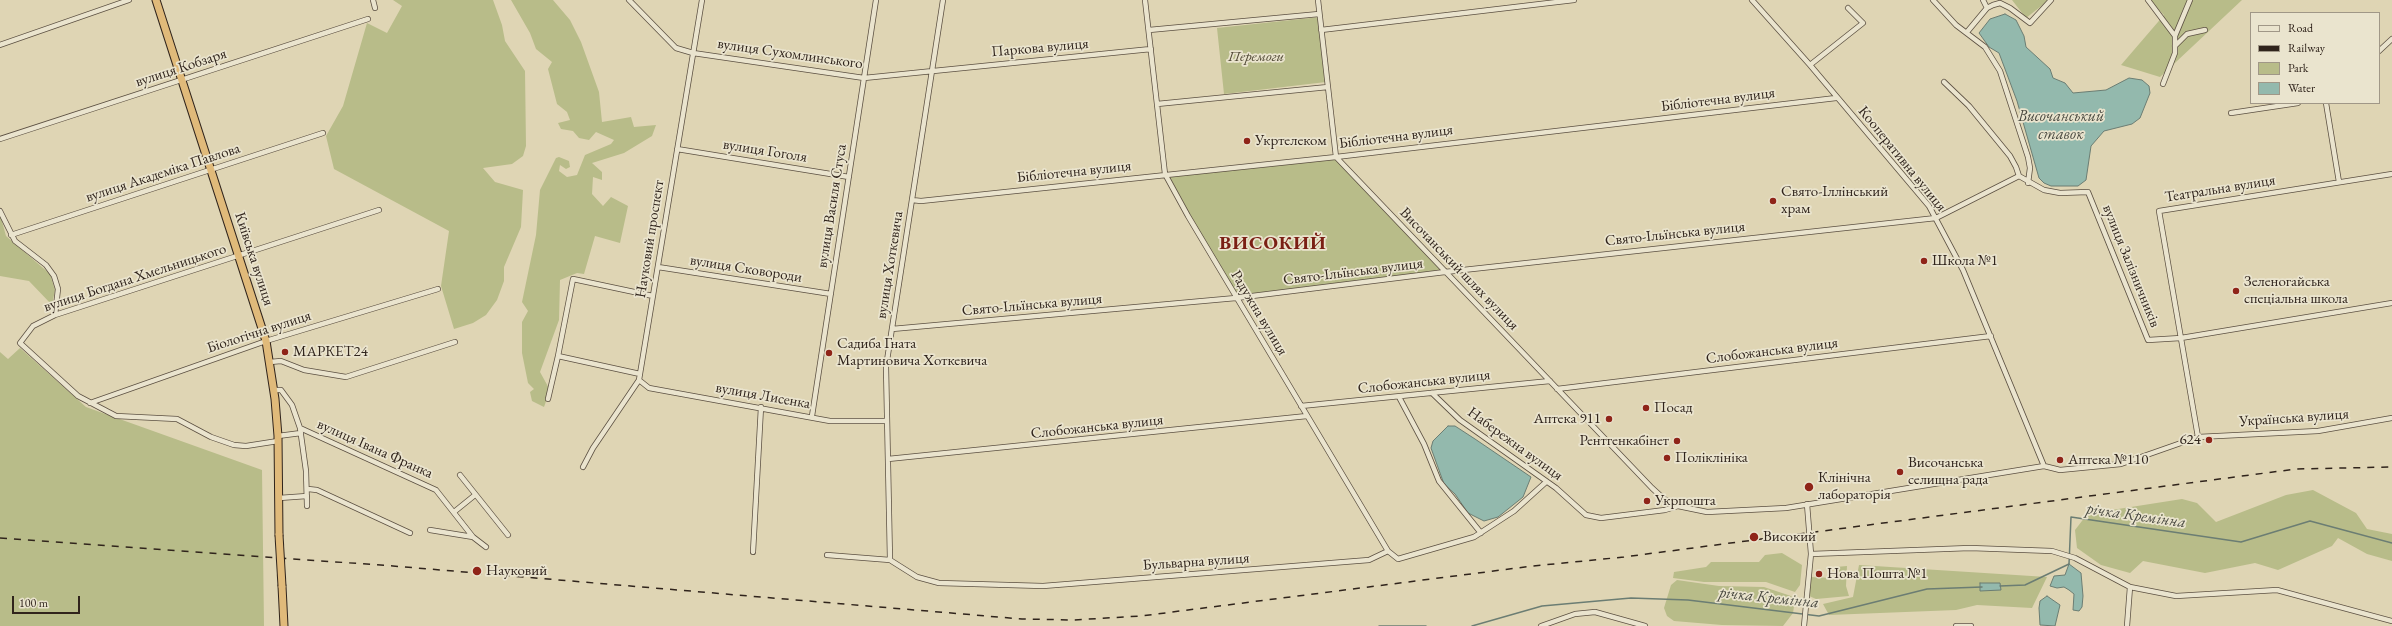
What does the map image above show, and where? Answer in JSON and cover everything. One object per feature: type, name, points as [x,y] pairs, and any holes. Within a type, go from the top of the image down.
[{"type":"highway","name":"Київська вулиця","points":[[156,0],[266,341],[274,390],[278,438],[278,498],[284,626]]},
{"type":"street","points":[[0,46],[128,0]]},
{"type":"street","points":[[373,0],[375,8]]},
{"type":"street","name":"вулиця Сухомлинського","points":[[629,0],[676,48],[693,53],[864,78],[932,70]]},
{"type":"street","name":"Науковий проспект","points":[[583,467],[593,448],[639,380],[702,0]]},
{"type":"street","name":"вулиця Василя Стуса","points":[[812,416],[876,0]]},
{"type":"street","name":"вулиця Хоткевича","points":[[890,560],[886,367],[943,0]]},
{"type":"street","name":"Радужна вулиця","points":[[1145,0],[1165,174],[1236,298],[1388,551]]},
{"type":"street","points":[[1318,0],[1336,157]]},
{"type":"street","points":[[1321,30],[1574,0]]},
{"type":"street","name":"Кооперативна вулиця","points":[[1752,0],[1810,65],[1836,98],[1929,206],[1963,270],[2044,466]]},
{"type":"street","points":[[1933,0],[1956,25],[1985,47],[2000,71],[2028,157],[2030,168],[2028,182],[2019,176],[2016,166],[2010,156],[1969,106],[1944,82]]},
{"type":"street","points":[[1983,0],[1986,8]]},
{"type":"street","points":[[1967,32],[1986,8],[2000,3],[2030,23],[2051,0]]},
{"type":"street","points":[[2148,0],[2174,36]]},
{"type":"street","points":[[2162,84],[2175,53],[2174,36],[2190,0]]},
{"type":"street","points":[[1810,65],[1863,23],[1848,8]]},
{"type":"street","points":[[1149,30],[1319,14]]},
{"type":"street","name":"вулиця Кобзаря","points":[[0,139],[368,19]]},
{"type":"street","points":[[2175,46],[2187,34],[2205,30]]},
{"type":"street","points":[[2380,50],[2392,39]]},
{"type":"street","name":"Паркова вулиця","points":[[932,70],[1151,49]]},
{"type":"street","points":[[1157,104],[1328,87]]},
{"type":"street","name":"Бібліотечна вулиця","points":[[912,200],[921,201],[1336,157],[1836,98]]},
{"type":"street","points":[[2231,113],[2291,104]]},
{"type":"street","points":[[2326,104],[2339,182]]},
{"type":"street","name":"вулиця Академіка Павлова","points":[[11,235],[323,133]]},
{"type":"street","name":"вулиця Гоголя","points":[[677,149],[849,177]]},
{"type":"street","name":"Височанський шлях вулиця","points":[[1336,157],[1652,488],[1664,499],[1678,506]]},
{"type":"street","name":"Театральна вулиця","points":[[2198,436],[2159,211],[2392,174]]},
{"type":"street","points":[[1936,218],[2019,176]]},
{"type":"street","name":"вулиця Залізничників","points":[[2028,182],[2044,190],[2060,193],[2088,192],[2148,340],[2181,338]]},
{"type":"street","name":"вулиця Богдана Хмельницького","points":[[90,403],[78,396],[20,343],[33,326],[55,314],[239,257],[379,210]]},
{"type":"street","points":[[0,212],[14,241],[46,265],[54,276],[58,289],[55,314]]},
{"type":"street","name":"Свято-Ільїнська вулиця","points":[[892,329],[1236,298],[1446,272],[1936,218]]},
{"type":"street","name":"вулиця Сковороди","points":[[658,267],[831,294]]},
{"type":"street","points":[[548,399],[573,279],[653,296]]},
{"type":"street","name":"Біологічна вулиця","points":[[90,403],[266,341],[438,289]]},
{"type":"street","points":[[2181,338],[2392,303]]},
{"type":"street","name":"Слобожанська вулиця","points":[[1557,389],[1991,336]]},
{"type":"street","points":[[270,362],[281,361],[304,370],[346,377],[455,342]]},
{"type":"street","points":[[558,356],[640,374]]},
{"type":"street","name":"вулиця Лисенка","points":[[639,380],[648,388],[812,416],[830,421],[887,421]]},
{"type":"street","name":"Слобожанська вулиця","points":[[1301,406],[1550,381]]},
{"type":"street","points":[[274,390],[281,390],[292,405],[301,431],[308,489],[307,506]]},
{"type":"street","name":"Набережна вулиця","points":[[1432,393],[1460,420],[1556,488],[1586,515],[1601,518],[1665,510],[1678,506]]},
{"type":"street","points":[[1398,396],[1424,444],[1439,481],[1481,533]]},
{"type":"street","points":[[90,403],[116,416],[177,419],[211,437],[234,445],[246,446],[301,431]]},
{"type":"street","points":[[753,552],[761,407]]},
{"type":"street","name":"Слобожанська вулиця","points":[[888,459],[1307,416]]},
{"type":"street","name":"Українська вулиця","points":[[2198,436],[2318,431],[2392,418]]},
{"type":"street","name":"вулиця Івана Франка","points":[[301,431],[436,490],[473,537],[486,547]]},
{"type":"street","points":[[1678,506],[1707,512],[1744,512],[1786,508],[2044,466],[2060,470],[2120,464],[2198,436]]},
{"type":"street","points":[[460,475],[508,536]]},
{"type":"street","points":[[1388,551],[1398,559],[1474,537],[1514,511],[1546,482]]},
{"type":"street","points":[[308,489],[317,490],[410,533]]},
{"type":"street","points":[[454,512],[475,495]]},
{"type":"street","points":[[278,498],[307,496]]},
{"type":"street","points":[[1804,626],[1811,554],[1807,504]]},
{"type":"street","points":[[430,530],[473,537]]},
{"type":"street","points":[[1811,554],[1970,548],[2035,550],[2069,556],[2130,587],[2176,596],[2277,590],[2309,597],[2339,608],[2392,621]]},
{"type":"street","name":"Бульварна вулиця","points":[[827,556],[890,560],[917,577],[939,583],[1043,586],[1369,560],[1388,551]]},
{"type":"street","points":[[2127,626],[2130,587]]},
{"type":"street","points":[[1542,626],[1576,614],[1594,612],[1645,626]]},
{"type":"street","points":[[1956,626],[1971,626]]},
{"type":"green space","points":[[393,0],[493,0],[502,25],[505,41],[525,71],[526,146],[523,156],[512,164],[483,168],[495,182],[523,190],[521,227],[504,267],[504,281],[497,300],[486,315],[473,323],[454,329],[441,286],[449,231],[334,169],[326,136],[343,106],[367,23],[387,33],[402,6]]},
{"type":"green space","points":[[511,0],[553,0],[570,20],[581,42],[599,92],[602,122],[631,117],[634,127],[656,125],[652,136],[624,153],[592,163],[602,172],[602,180],[593,177],[592,194],[603,206],[611,197],[628,206],[620,243],[595,236],[584,274],[577,273],[560,280],[559,320],[540,372],[550,390],[544,407],[532,401],[530,392],[534,389],[528,383],[522,353],[522,322],[528,311],[522,302],[536,235],[540,190],[556,158],[559,157],[569,161],[570,167],[566,169],[560,165],[559,171],[567,177],[577,175],[585,155],[611,144],[614,140],[596,132],[589,140],[579,138],[573,131],[561,129],[558,123],[570,120],[567,112],[557,104],[548,69],[552,62],[536,49],[530,33]]},
{"type":"green space","points":[[2012,0],[2049,0],[2026,18]]},
{"type":"green space","points":[[2149,0],[2242,0],[2160,77],[2121,65],[2164,15]]},
{"type":"green space","name":"Перемоги","points":[[1320,17],[1326,82],[1224,94],[1217,28]]},
{"type":"green space","points":[[1336,157],[1445,272],[1236,298],[1165,174]]},
{"type":"green space","points":[[0,214],[6,236],[50,274],[55,290],[52,305],[29,281],[0,276]]},
{"type":"green space","points":[[20,348],[86,407],[262,470],[264,626],[0,626],[0,352],[8,359]]},
{"type":"green space","points":[[2313,490],[2356,513],[2367,529],[2392,534],[2392,561],[2367,554],[2338,538],[2332,546],[2278,570],[2255,563],[2205,573],[2143,561],[2130,573],[2101,565],[2077,548],[2075,530],[2085,517],[2099,512],[2182,499],[2197,503],[2216,522],[2286,495]]},
{"type":"green space","points":[[1782,553],[1802,565],[1800,585],[1795,592],[1766,582],[1704,582],[1673,578],[1674,572],[1706,567],[1711,562],[1759,562],[1765,555]]},
{"type":"green space","points":[[1859,565],[2047,577],[2032,608],[1977,605],[1956,610],[1829,615],[1823,604],[1853,597]]},
{"type":"green space","points":[[1847,566],[1846,586],[1849,596],[1816,599],[1807,595],[1810,577],[1834,578],[1836,567]]},
{"type":"green space","points":[[1677,580],[1719,586],[1764,587],[1791,596],[1795,600],[1793,613],[1783,626],[1722,625],[1674,621],[1667,616],[1664,608],[1671,585]]},
{"type":"water","name":"Височанський ставок","points":[[2005,14],[2016,20],[2024,36],[2026,47],[2050,69],[2053,78],[2065,83],[2073,93],[2106,90],[2129,78],[2142,80],[2149,86],[2150,93],[2140,118],[2132,124],[2104,131],[2091,146],[2086,180],[2078,186],[2051,186],[2044,183],[2039,178],[2017,101],[1999,53],[1989,47],[1979,33],[1990,19]]},
{"type":"water","points":[[1448,426],[1455,426],[1531,477],[1523,497],[1498,517],[1484,521],[1468,513],[1455,494],[1444,484],[1431,448],[1433,441]]},
{"type":"water","points":[[2069,564],[2081,573],[2083,596],[2082,607],[2079,611],[2073,610],[2074,594],[2064,587],[2057,588],[2050,586],[2054,576],[2065,575]]},
{"type":"water","points":[[1980,583],[2000,583],[2001,590],[1980,591]]},
{"type":"water","points":[[2047,596],[2060,605],[2055,626],[2040,625],[2040,601]]},
{"type":"waterway","name":"річка Кремінна","points":[[2000,586],[2025,585],[2069,564],[2071,517],[2241,542],[2310,521],[2392,543]]},
{"type":"waterway","name":"річка Кремінна","points":[[1472,626],[1542,606],[1631,598],[1688,600],[1819,616],[1927,589],[1982,587]]},
{"type":"waterway","name":"річка Кремінна","points":[[1379,626],[1426,626]]},
{"type":"railway","points":[[0,538],[393,566],[1022,619],[1074,620],[1141,616],[1533,566],[1624,557],[2296,469],[2392,467]]},
{"type":"place","name":"Укртелеком","points":[[1247,141]]},
{"type":"place","name":"Свято-Іллінський храм","points":[[1773,201]]},
{"type":"place","name":"Школа №1","points":[[1924,261]]},
{"type":"place","name":"Зеленогайська спеціальна школа","points":[[2236,291]]},
{"type":"place","name":"МАРКЕТ24","points":[[285,352]]},
{"type":"place","name":"Садиба Гната Мартиновича Хоткевича","points":[[829,353]]},
{"type":"place","name":"Посад","points":[[1646,408]]},
{"type":"place","name":"Аптека 911","points":[[1609,419]]},
{"type":"place","name":"624","points":[[2209,440]]},
{"type":"place","name":"Рентгенкабінет","points":[[1677,441]]},
{"type":"place","name":"Поліклініка","points":[[1667,458]]},
{"type":"place","name":"Аптека №110","points":[[2060,460]]},
{"type":"place","name":"Височанська селищна рада","points":[[1900,472]]},
{"type":"place","name":"Клінічна лабораторія","points":[[1809,487]]},
{"type":"place","name":"Укрпошта","points":[[1647,501]]},
{"type":"place","name":"Високий","points":[[1754,537]]},
{"type":"place","name":"Науковий","points":[[477,571]]},
{"type":"place","name":"Нова Пошта №1","points":[[1819,574]]},
{"type":"district","name":"ВИСОКИЙ","points":[[1273,244]]}]
